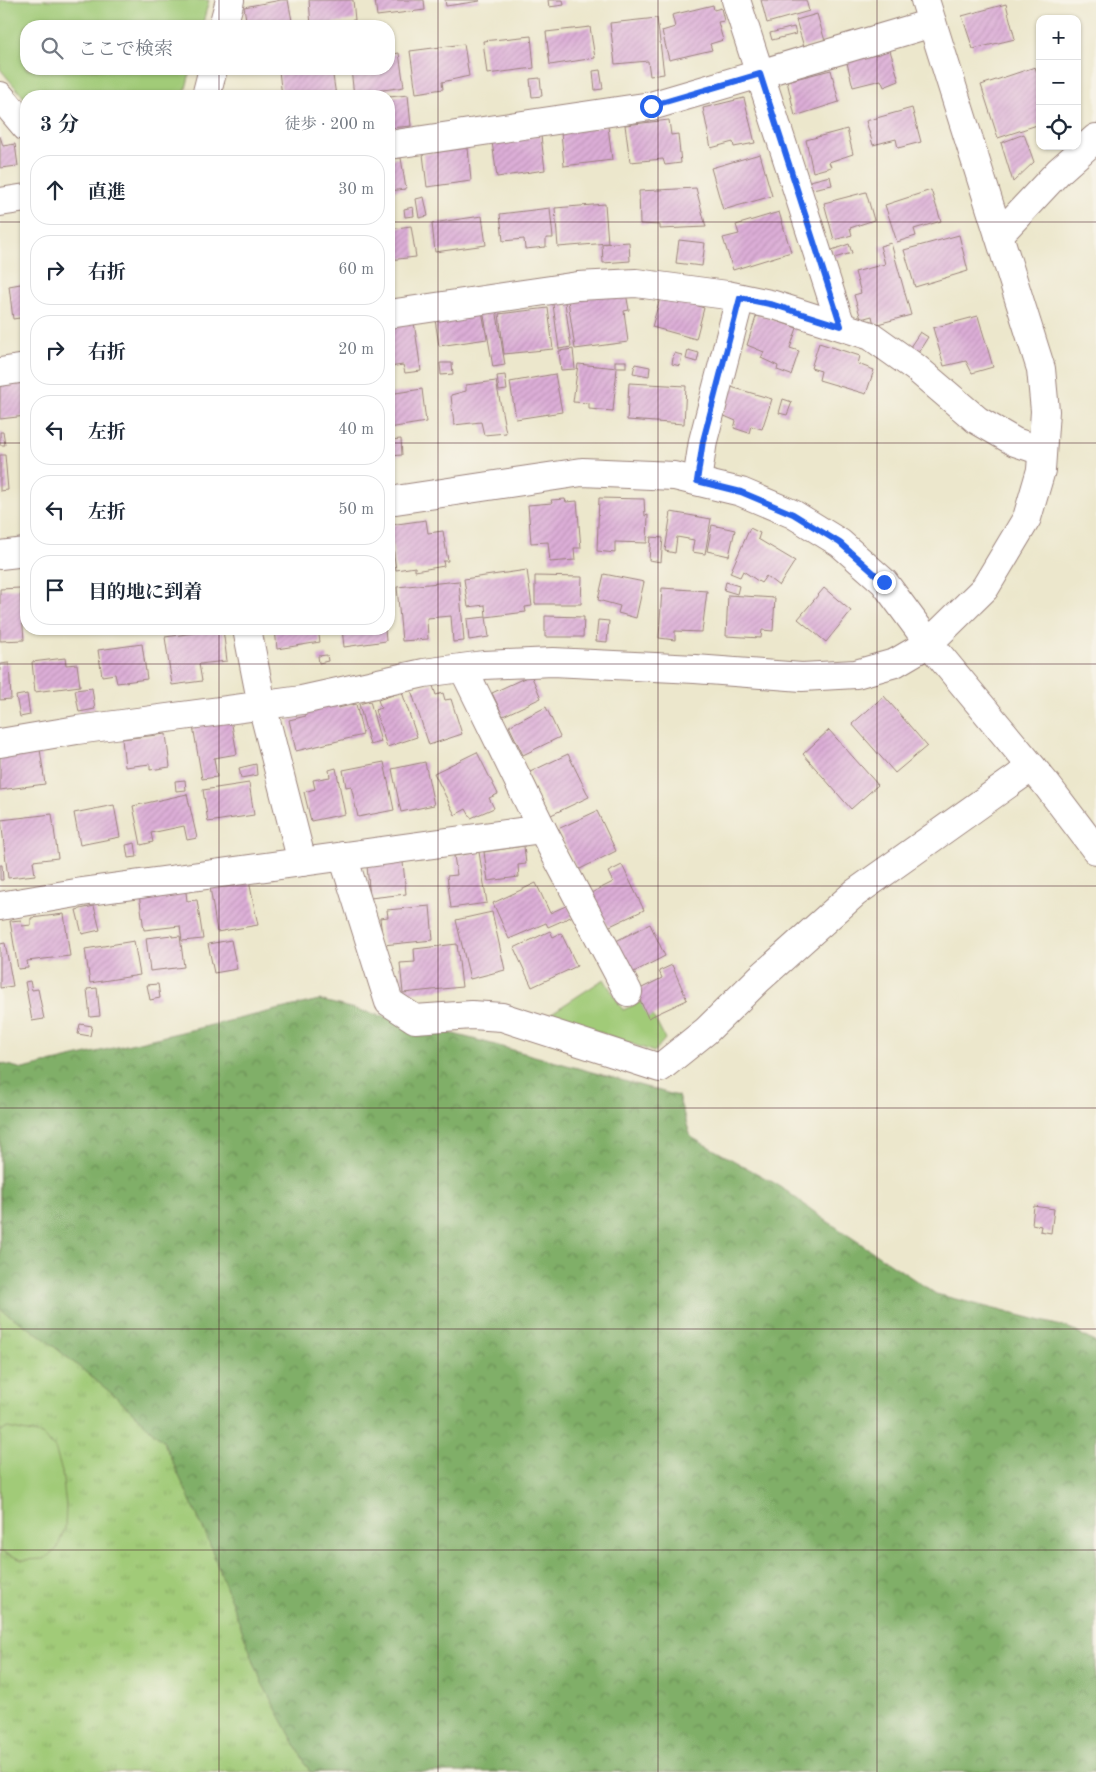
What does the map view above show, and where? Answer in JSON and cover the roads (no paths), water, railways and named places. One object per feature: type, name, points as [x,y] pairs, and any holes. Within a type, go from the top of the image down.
[{"type":"street","points":[[225,20],[230,0]]},
{"type":"street","points":[[736,0],[841,326]]},
{"type":"street","points":[[0,744],[77,730],[302,700],[424,673],[484,665],[552,662],[694,669],[802,677],[856,674],[895,663],[929,643],[985,588],[1027,518],[1041,470],[1045,410],[1041,369],[929,12],[760,74],[651,106],[395,144]]},
{"type":"street","points":[[208,90],[211,75]]},
{"type":"street","points":[[0,96],[20,120]]},
{"type":"street","points":[[999,235],[1058,172],[1096,138]]},
{"type":"street","points":[[0,202],[20,199]]},
{"type":"street","points":[[395,313],[578,286],[636,282],[774,305],[871,336],[916,368],[977,420],[1015,442],[1042,451]]},
{"type":"street","points":[[697,481],[703,441],[740,298]]},
{"type":"street","points":[[0,372],[20,369]]},
{"type":"street","points":[[395,500],[582,472],[674,476],[741,492],[793,514],[840,543],[884,582],[929,643],[1032,767],[1096,850]]},
{"type":"street","points":[[0,555],[20,553]]},
{"type":"street","points":[[249,635],[262,705],[302,862]]},
{"type":"street","points":[[463,668],[542,829],[628,992]]},
{"type":"street","points":[[343,856],[389,1002],[415,1019],[472,1015],[502,1017],[660,1068],[706,1030],[759,979],[855,893],[1032,767]]},
{"type":"street","points":[[0,906],[82,892],[542,829]]}]
